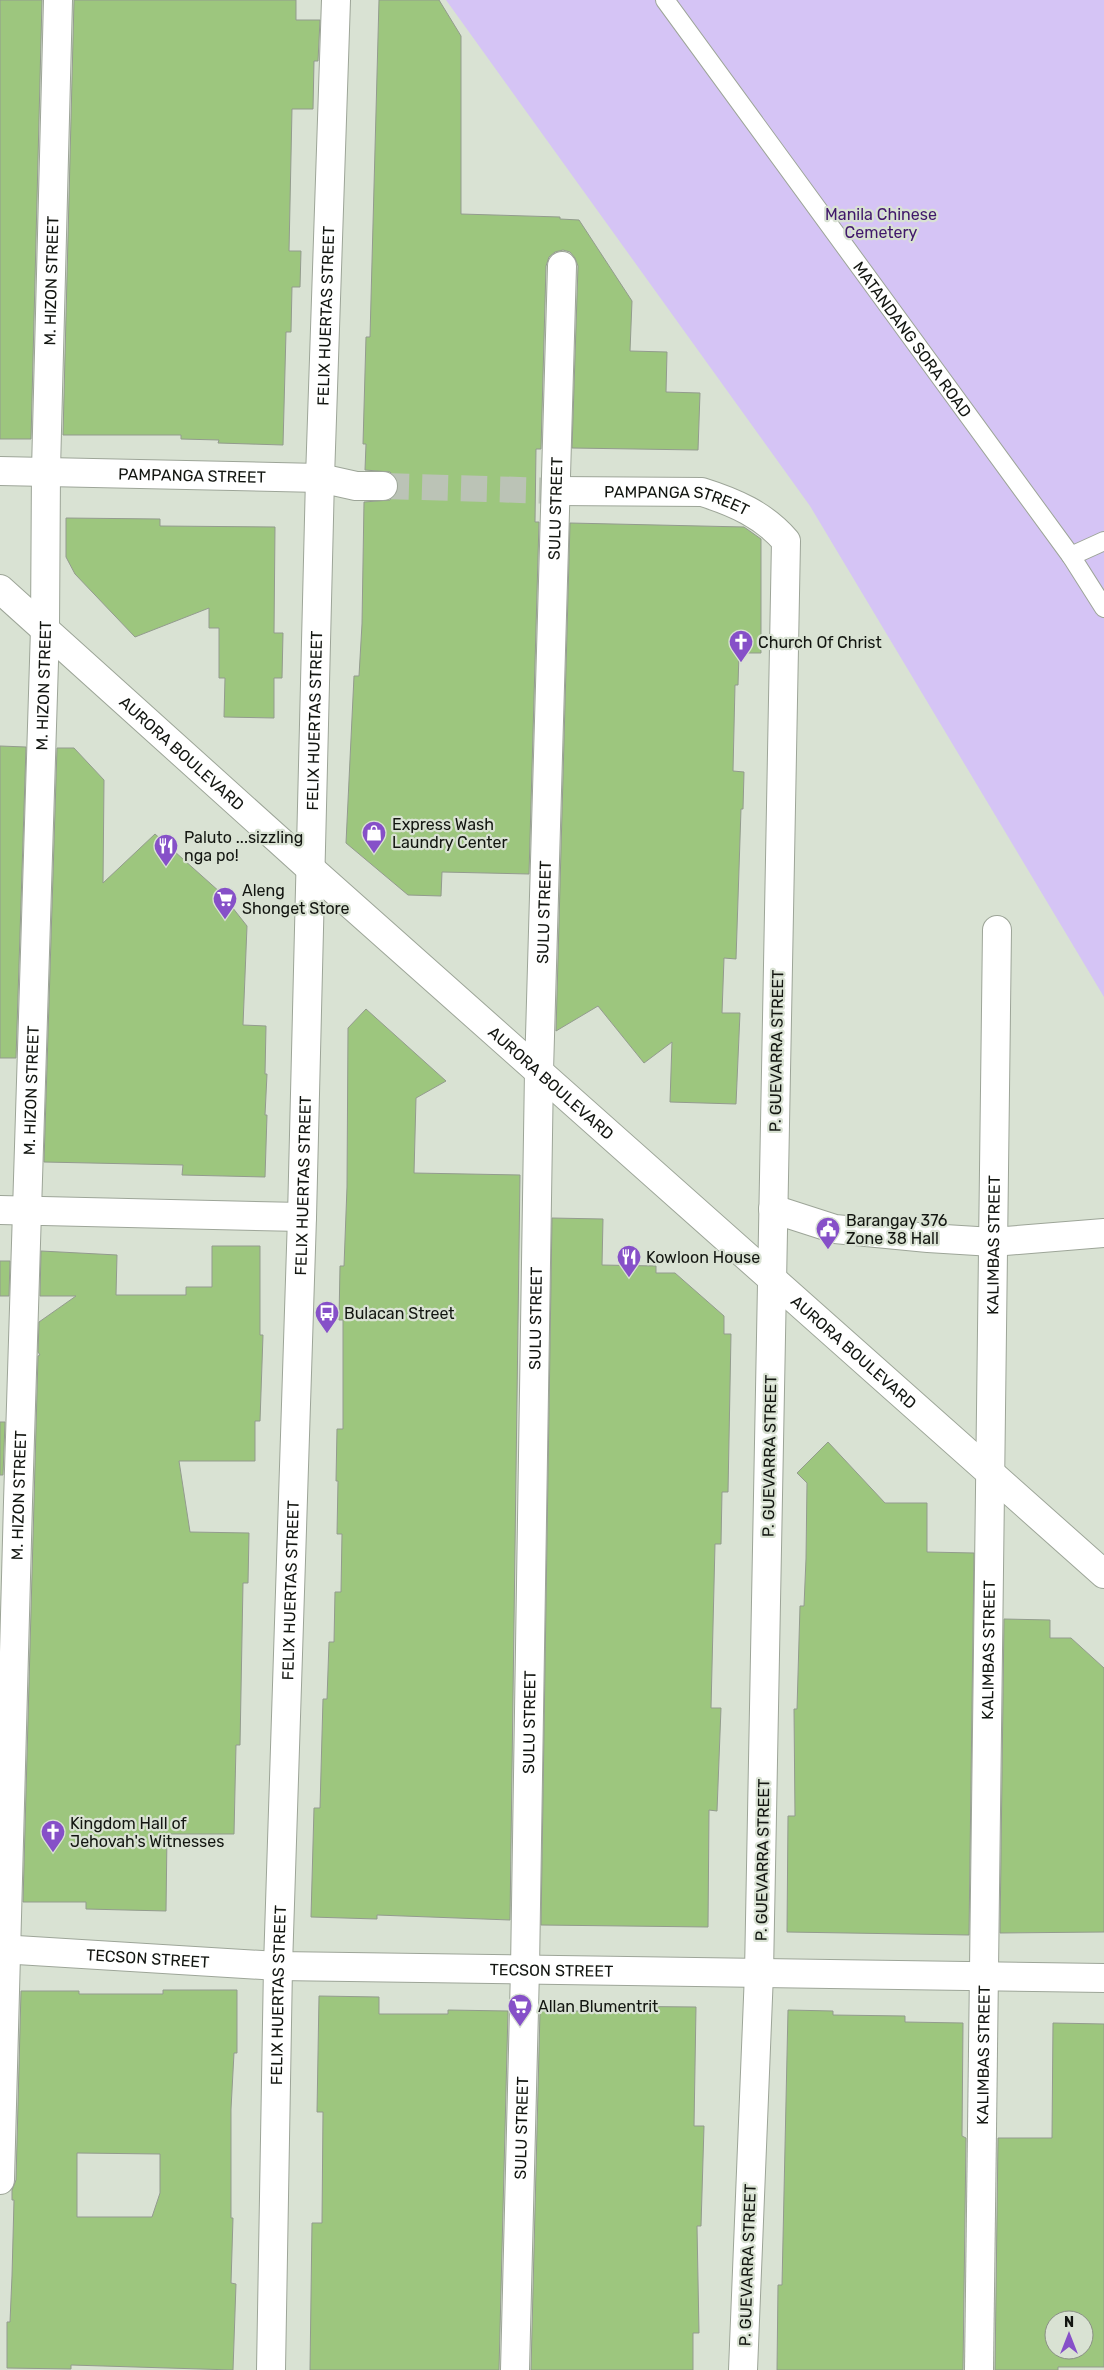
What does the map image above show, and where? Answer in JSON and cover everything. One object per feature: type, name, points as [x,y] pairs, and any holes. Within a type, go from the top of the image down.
[{"type":"street","name":"M. HIZON STREET","points":[[0,2180],[9,1507],[27,1210],[45,629],[46,470],[58,0]]},
{"type":"street","name":"FELIX HUERTAS STREET","points":[[271,2370],[278,1966],[302,1217],[312,870],[320,478],[336,0]]},
{"type":"street","name":"SULU STREET","points":[[515,2370],[525,1969],[539,1072],[562,266]]},
{"type":"street","name":"PAMPANGA STREET","points":[[0,471],[46,470],[320,478],[356,486],[383,486]]},
{"type":"street","name":"PAMPANGA STREET","points":[[556,490],[702,492],[754,513],[776,529],[786,541]]},
{"type":"street","name":"P. GUEVARRA STREET","points":[[743,2370],[759,1973],[786,541]]},
{"type":"street","name":"AURORA BOULEVARD","points":[[0,589],[312,870],[1104,1574]]},
{"type":"street","name":"KALIMBAS STREET","points":[[979,2370],[992,1474],[997,930]]},
{"type":"street","points":[[773,1209],[835,1228],[882,1234],[993,1242],[1104,1233]]},
{"type":"street","points":[[0,1210],[302,1217]]},
{"type":"street","name":"TECSON STREET","points":[[3,1949],[278,1966],[1104,1978]]},
{"type":"lane","name":"MATANDANG SORA ROAD","points":[[665,0],[1071,556],[1104,608]]},
{"type":"lane","points":[[1071,556],[1104,541]]},
{"type":"green space","name":"Manila Chinese Cemetery","points":[[446,0],[1104,0],[1104,997],[810,506]]},
{"type":"building","points":[[0,0],[42,0],[31,439],[0,439]]},
{"type":"building","points":[[74,0],[296,0],[296,20],[320,20],[318,61],[314,61],[313,109],[292,109],[289,251],[301,251],[300,287],[292,287],[291,332],[286,332],[283,445],[218,443],[219,440],[181,439],[181,435],[63,435]]},
{"type":"building","points":[[379,0],[439,0],[461,36],[461,214],[560,217],[560,219],[579,220],[632,301],[630,351],[667,352],[666,392],[700,393],[698,450],[572,448],[578,266],[570,252],[563,250],[555,252],[549,257],[546,266],[541,449],[536,449],[535,522],[539,522],[529,874],[442,872],[441,896],[408,895],[346,843],[354,676],[359,676],[362,624],[364,502],[390,500],[396,494],[399,486],[397,479],[390,472],[365,470],[366,444],[363,444],[366,337],[370,337]]},
{"type":"building","points":[[66,518],[160,519],[160,526],[275,527],[274,633],[283,633],[282,678],[274,678],[274,718],[224,717],[225,678],[219,678],[219,628],[209,628],[209,608],[135,637],[75,574],[66,557]]},
{"type":"building","points":[[570,523],[744,527],[761,539],[761,653],[739,653],[738,685],[735,685],[733,771],[744,772],[743,809],[741,809],[736,959],[724,958],[722,1013],[740,1013],[736,1104],[670,1102],[672,1042],[644,1063],[598,1006],[556,1031]]},
{"type":"building","points":[[0,746],[26,747],[16,1058],[0,1058]]},
{"type":"building","points":[[57,748],[74,748],[104,780],[103,883],[155,834],[221,893],[247,926],[243,1025],[266,1026],[265,1074],[267,1074],[265,1115],[267,1115],[265,1177],[182,1175],[183,1165],[44,1162]]},
{"type":"building","points":[[366,1009],[446,1081],[416,1098],[414,1173],[520,1175],[510,1920],[377,1915],[377,1919],[311,1917],[314,1808],[320,1808],[323,1699],[327,1699],[329,1642],[334,1642],[335,1592],[341,1592],[342,1534],[337,1534],[338,1481],[336,1481],[337,1429],[343,1429],[343,1320],[339,1320],[340,1266],[344,1266],[347,1187],[348,1028]]},
{"type":"building","points":[[552,1218],[603,1219],[602,1265],[656,1266],[656,1273],[675,1273],[724,1316],[724,1334],[731,1334],[728,1492],[722,1492],[721,1544],[715,1544],[711,1708],[721,1708],[717,1811],[709,1810],[708,1927],[541,1925]]},
{"type":"building","points":[[212,1246],[260,1246],[260,1335],[263,1335],[260,1421],[255,1421],[255,1461],[179,1461],[190,1532],[249,1533],[248,1583],[243,1583],[240,1745],[236,1745],[234,1834],[167,1834],[166,1911],[86,1909],[86,1902],[23,1902],[38,1356],[40,1355],[38,1352],[39,1322],[76,1296],[40,1296],[41,1251],[117,1255],[116,1295],[186,1295],[186,1287],[212,1287]]},
{"type":"building","points":[[0,1261],[10,1261],[9,1296],[0,1296]]},
{"type":"building","points":[[0,1422],[5,1422],[3,1475],[0,1475]]},
{"type":"building","points":[[828,1442],[885,1503],[927,1503],[927,1552],[974,1553],[969,1935],[787,1932],[788,1816],[795,1816],[794,1709],[797,1709],[800,1606],[804,1606],[806,1559],[807,1483],[797,1473]]},
{"type":"building","points":[[1004,1619],[1050,1620],[1050,1638],[1071,1638],[1104,1668],[1104,1932],[1000,1933]]},
{"type":"building","points":[[163,1990],[237,1990],[237,2053],[234,2053],[231,2109],[231,2218],[233,2218],[231,2283],[236,2284],[233,2370],[71,2365],[71,2369],[7,2368],[7,2322],[10,2322],[12,2276],[14,2200],[12,2200],[12,2190],[16,2180],[21,1991],[79,1991],[79,1994],[163,1994]],"holes":[[[77,2153],[160,2154],[160,2193],[152,2217],[77,2217]]]},
{"type":"building","points":[[319,1996],[379,1997],[379,2014],[448,2014],[448,2010],[508,2011],[499,2370],[310,2370],[312,2223],[322,2223],[323,2112],[317,2112]]},
{"type":"building","points":[[594,2006],[696,2007],[694,2126],[704,2126],[701,2226],[697,2226],[699,2333],[693,2333],[693,2370],[531,2370],[540,2011],[594,2011]]},
{"type":"building","points":[[788,2010],[833,2011],[833,2015],[905,2016],[905,2022],[963,2023],[962,2136],[966,2138],[963,2370],[777,2370],[778,2285],[782,2285]]},
{"type":"building","points":[[1053,2023],[1104,2024],[1104,2367],[1058,2367],[1058,2370],[995,2370],[998,2138],[1052,2138]]},
{"type":"tunnel","points":[[383,486],[556,491]]},
{"type":"place","name":"Church Of Christ","points":[[741,663]]},
{"type":"place","name":"Express Wash Laundry Center","points":[[374,854]]},
{"type":"place","name":"Paluto ...sizzling nga po!","points":[[166,867]]},
{"type":"place","name":"Aleng Shonget Store","points":[[225,920]]},
{"type":"place","name":"Barangay 376 Zone 38 Hall","points":[[828,1250]]},
{"type":"place","name":"Kowloon House","points":[[629,1278]]},
{"type":"place","name":"Bulacan Street","points":[[327,1334]]},
{"type":"place","name":"Kingdom Hall of Jehovah's Witnesses","points":[[53,1853]]},
{"type":"place","name":"Allan Blumentrit","points":[[520,2027]]}]
